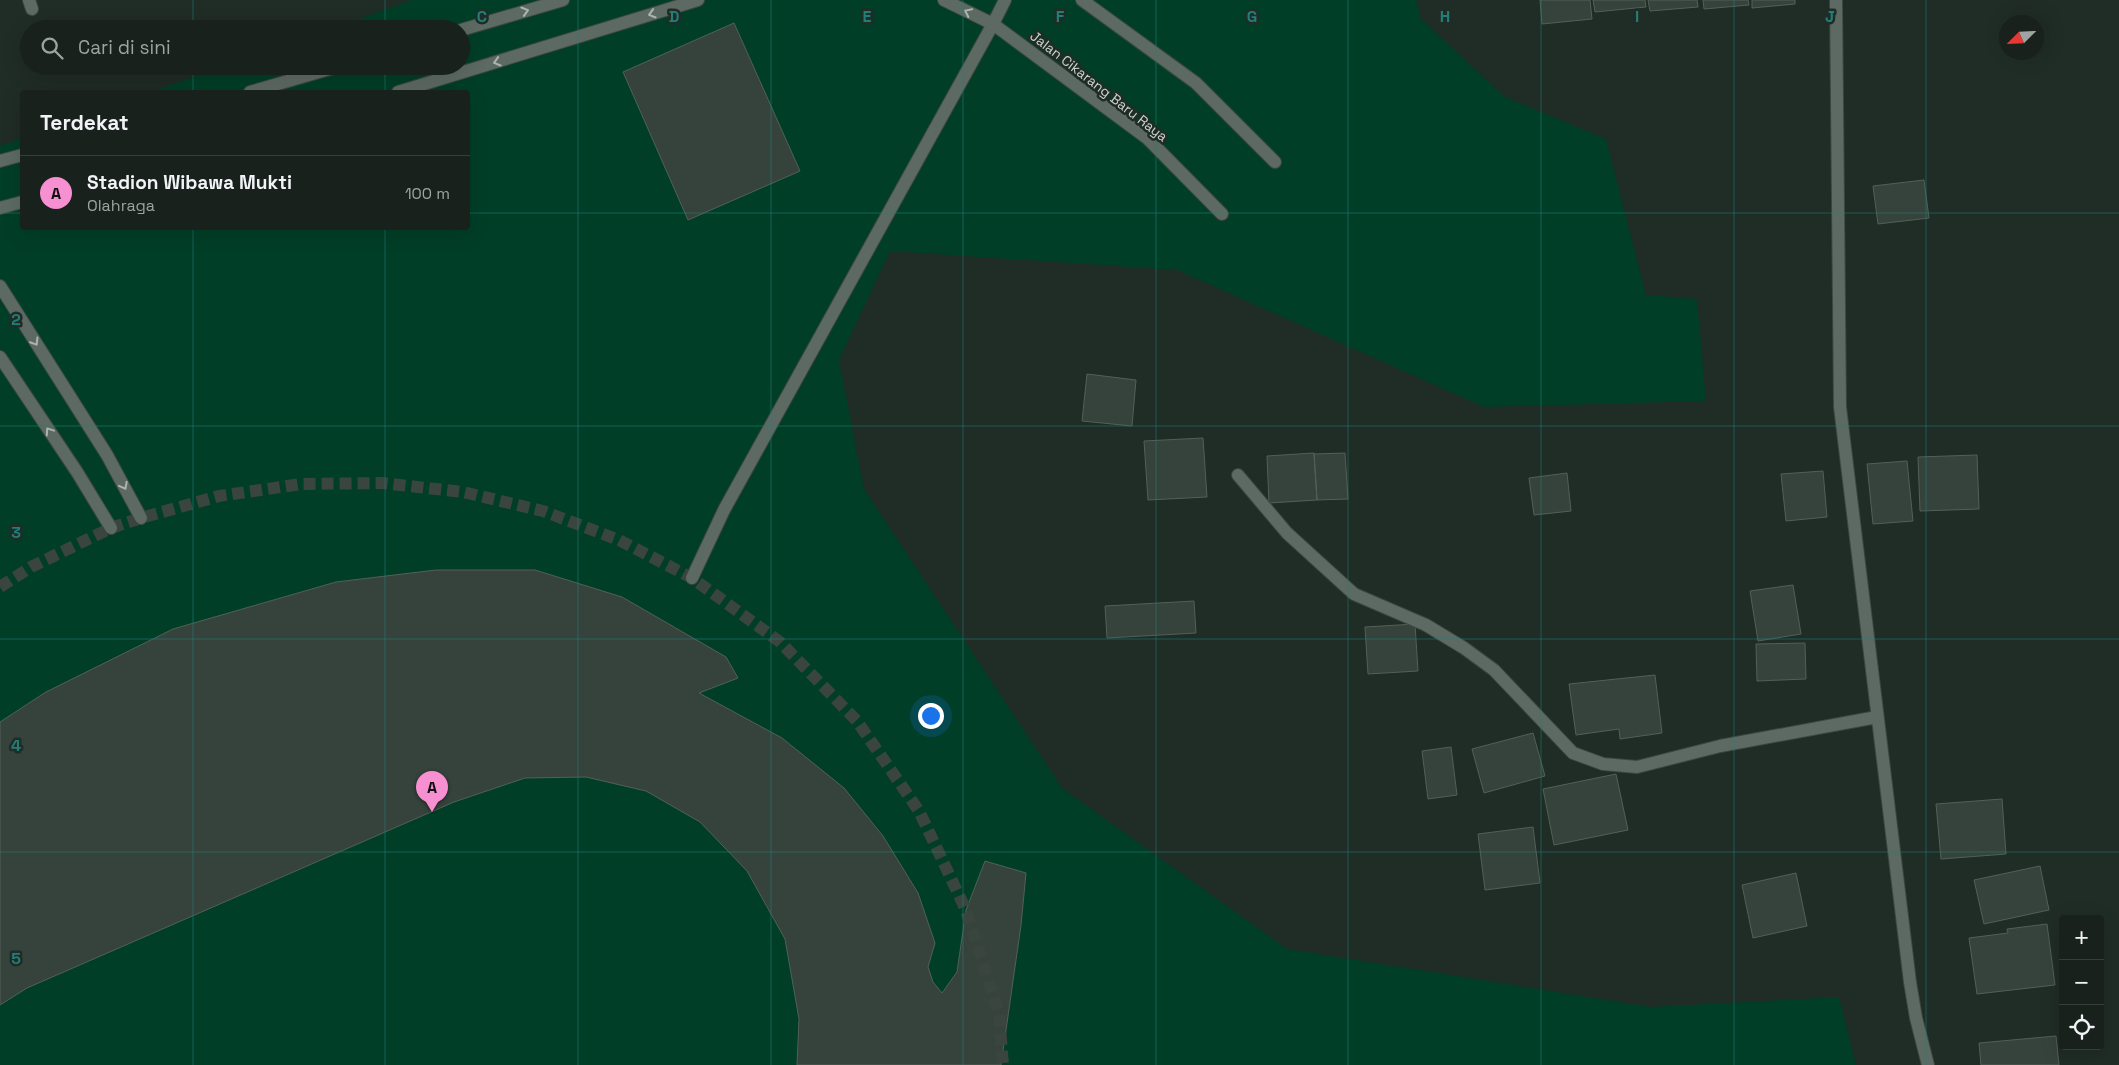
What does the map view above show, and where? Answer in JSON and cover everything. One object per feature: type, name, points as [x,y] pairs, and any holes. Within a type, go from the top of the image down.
[{"type":"street","points":[[470,27],[563,0]]},
{"type":"street","points":[[470,70],[698,0]]},
{"type":"street","name":"Jalan Cikarang Baru Raya","points":[[944,0],[993,24],[1148,139],[1222,214]]},
{"type":"street","points":[[692,578],[724,510],[993,24],[1004,0]]},
{"type":"street","points":[[1082,0],[1196,83],[1274,162]]},
{"type":"street","points":[[1836,0],[1840,408],[1910,982],[1916,1018],[1928,1065]]},
{"type":"street","points":[[257,90],[309,75]]},
{"type":"street","points":[[405,90],[453,75]]},
{"type":"street","points":[[0,161],[20,156]]},
{"type":"street","points":[[0,208],[20,203]]},
{"type":"street","points":[[0,286],[107,455],[141,518]]},
{"type":"street","points":[[0,357],[111,528]]},
{"type":"street","points":[[1238,475],[1287,533],[1354,594],[1426,625],[1464,648],[1494,670],[1573,753],[1603,764],[1637,767],[1720,746],[1877,717]]},
{"type":"green space","points":[[412,0],[1417,0],[1420,18],[1505,97],[1606,139],[1646,295],[1697,299],[1706,401],[1484,407],[1177,270],[890,251],[839,360],[864,489],[1062,788],[1287,949],[1651,1007],[1839,997],[1856,1065],[0,1065],[0,146],[20,139],[20,230],[470,230],[470,90],[157,90],[199,75],[470,75],[470,20],[356,20]]},
{"type":"building","points":[[1540,0],[1590,0],[1592,19],[1542,24]]},
{"type":"building","points":[[1593,0],[1645,0],[1646,7],[1595,12]]},
{"type":"building","points":[[1648,0],[1697,0],[1698,7],[1650,11]]},
{"type":"building","points":[[1703,0],[1748,0],[1749,5],[1704,9]]},
{"type":"building","points":[[1752,0],[1795,0],[1795,4],[1752,8]]},
{"type":"building","points":[[734,23],[800,171],[688,220],[623,72]]},
{"type":"building","points":[[1924,180],[1929,218],[1878,224],[1873,186]]},
{"type":"building","points":[[1087,374],[1136,380],[1132,426],[1082,421]]},
{"type":"building","points":[[1203,438],[1207,497],[1148,500],[1144,441]]},
{"type":"building","points":[[1314,453],[1317,500],[1269,503],[1267,456]]},
{"type":"building","points":[[1345,453],[1348,499],[1317,500],[1314,454]]},
{"type":"building","points":[[1977,455],[1979,509],[1920,511],[1918,457]]},
{"type":"building","points":[[1907,461],[1913,521],[1873,524],[1867,464]]},
{"type":"building","points":[[1823,471],[1827,517],[1786,521],[1781,474]]},
{"type":"building","points":[[1567,473],[1571,511],[1534,515],[1529,478]]},
{"type":"building","points":[[436,570],[535,570],[622,597],[726,657],[738,678],[699,693],[782,738],[844,788],[883,836],[918,893],[935,943],[928,967],[933,982],[942,993],[957,972],[966,910],[985,861],[1026,873],[1021,925],[1001,1065],[797,1065],[799,1019],[785,939],[747,871],[700,822],[646,791],[586,777],[525,778],[454,802],[27,988],[0,1005],[0,722],[46,692],[173,629],[336,582]]},
{"type":"building","points":[[1793,585],[1801,634],[1758,641],[1750,591]]},
{"type":"building","points":[[1194,601],[1196,633],[1107,638],[1105,606]]},
{"type":"building","points":[[1415,624],[1418,671],[1368,674],[1365,627]]},
{"type":"building","points":[[1805,643],[1806,679],[1757,681],[1756,644]]},
{"type":"building","points":[[1655,675],[1662,733],[1620,739],[1619,729],[1576,735],[1569,684]]},
{"type":"building","points":[[1533,733],[1545,776],[1484,793],[1472,749]]},
{"type":"building","points":[[1451,747],[1457,795],[1428,799],[1422,751]]},
{"type":"building","points":[[1616,774],[1628,830],[1554,845],[1543,789]]},
{"type":"building","points":[[2002,799],[2006,854],[1941,859],[1936,804]]},
{"type":"building","points":[[1533,827],[1540,883],[1485,890],[1478,834]]},
{"type":"building","points":[[2040,866],[2049,910],[1984,924],[1974,880]]},
{"type":"building","points":[[1796,873],[1807,926],[1753,938],[1742,885]]},
{"type":"building","points":[[2047,924],[2055,985],[1977,994],[1969,938],[2008,933],[2007,929]]},
{"type":"building","points":[[2056,1036],[2059,1065],[1981,1065],[1979,1043]]},
{"type":"tunnel","points":[[0,587],[31,567],[111,528],[219,496],[301,484],[382,483],[463,492],[543,511],[619,540],[692,578],[780,642],[857,721],[919,811],[966,910],[999,1014],[1003,1065]]},
{"type":"place","name":"Stadion Wibawa Mukti","points":[[432,812]]}]
